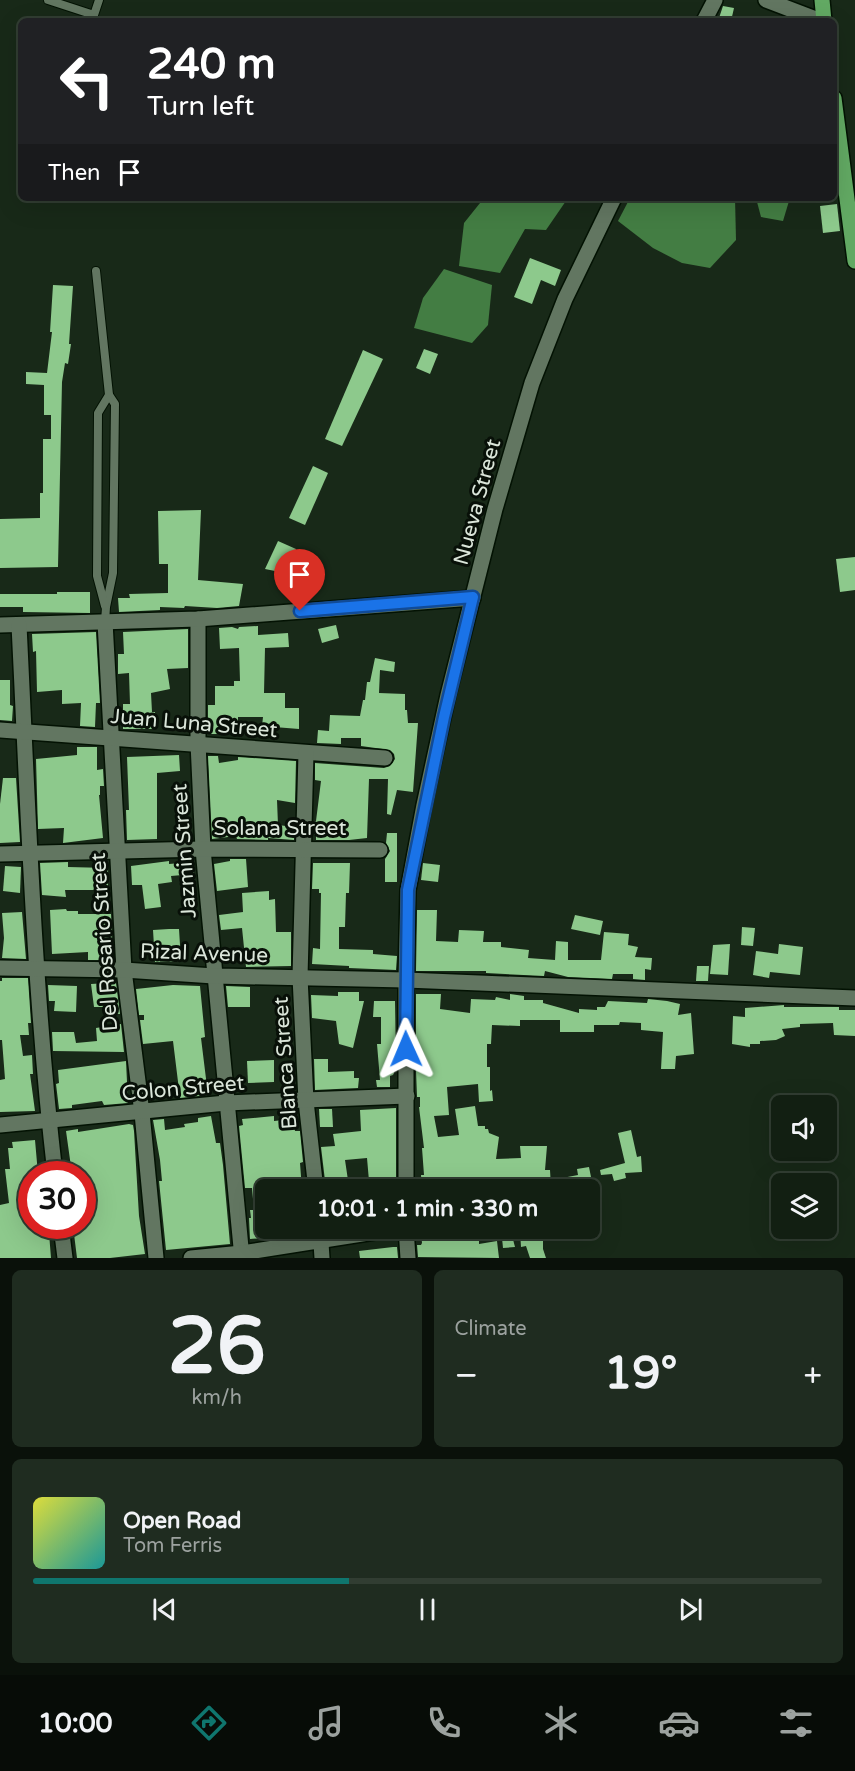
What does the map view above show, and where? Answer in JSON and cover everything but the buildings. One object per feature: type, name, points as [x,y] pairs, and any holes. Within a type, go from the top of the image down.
[{"type":"main road","points":[[822,0],[823,18]]},
{"type":"main road","points":[[837,121],[855,261]]},
{"type":"street","points":[[706,18],[715,0]]},
{"type":"street","points":[[766,0],[815,18]]},
{"type":"street","name":"Nueva Street","points":[[406,1179],[408,890],[444,717],[495,509],[532,383],[565,299],[613,201]]},
{"type":"street","points":[[0,625],[19,625],[105,614],[198,619],[473,597]]},
{"type":"street","name":"Del Rosario Street","points":[[105,614],[124,970],[142,1113],[156,1258]]},
{"type":"street","name":"Jazmin Street","points":[[198,619],[198,743],[203,849],[242,1256]]},
{"type":"street","points":[[19,625],[29,854],[54,1161]]},
{"type":"street","name":"Juan Luna Street","points":[[0,730],[385,758]]},
{"type":"street","name":"Blanca Street","points":[[306,753],[300,977],[306,1101],[315,1179]]},
{"type":"street","name":"Solana Street","points":[[0,854],[203,849],[380,850]]},
{"type":"street","name":"Rizal Avenue","points":[[0,968],[124,970],[214,976],[406,980],[855,998]]},
{"type":"street","name":"Colon Street","points":[[0,1125],[142,1113],[226,1103],[407,1096]]},
{"type":"street","points":[[63,1239],[65,1258]]},
{"type":"street","points":[[191,1258],[242,1256],[305,1239]]},
{"type":"street","points":[[320,1239],[322,1258]]},
{"type":"street","points":[[407,1239],[408,1258]]},
{"type":"lane","points":[[48,0],[94,15],[99,0]]},
{"type":"lane","points":[[96,271],[109,395],[115,404],[113,573],[105,614]]},
{"type":"lane","points":[[105,614],[97,576],[98,413],[109,395]]},
{"type":"shaded area","points":[[482,201],[566,201],[546,230],[525,229],[500,273],[459,266],[464,223]]},
{"type":"shaded area","points":[[628,201],[735,201],[736,240],[710,268],[682,263],[653,248],[618,221]]},
{"type":"shaded area","points":[[757,201],[789,201],[783,221],[761,217]]},
{"type":"shaded area","points":[[444,269],[492,285],[488,325],[472,343],[414,328],[423,298]]},
{"type":"route","points":[[300,611],[473,597],[448,695],[408,890],[406,1049]]}]
